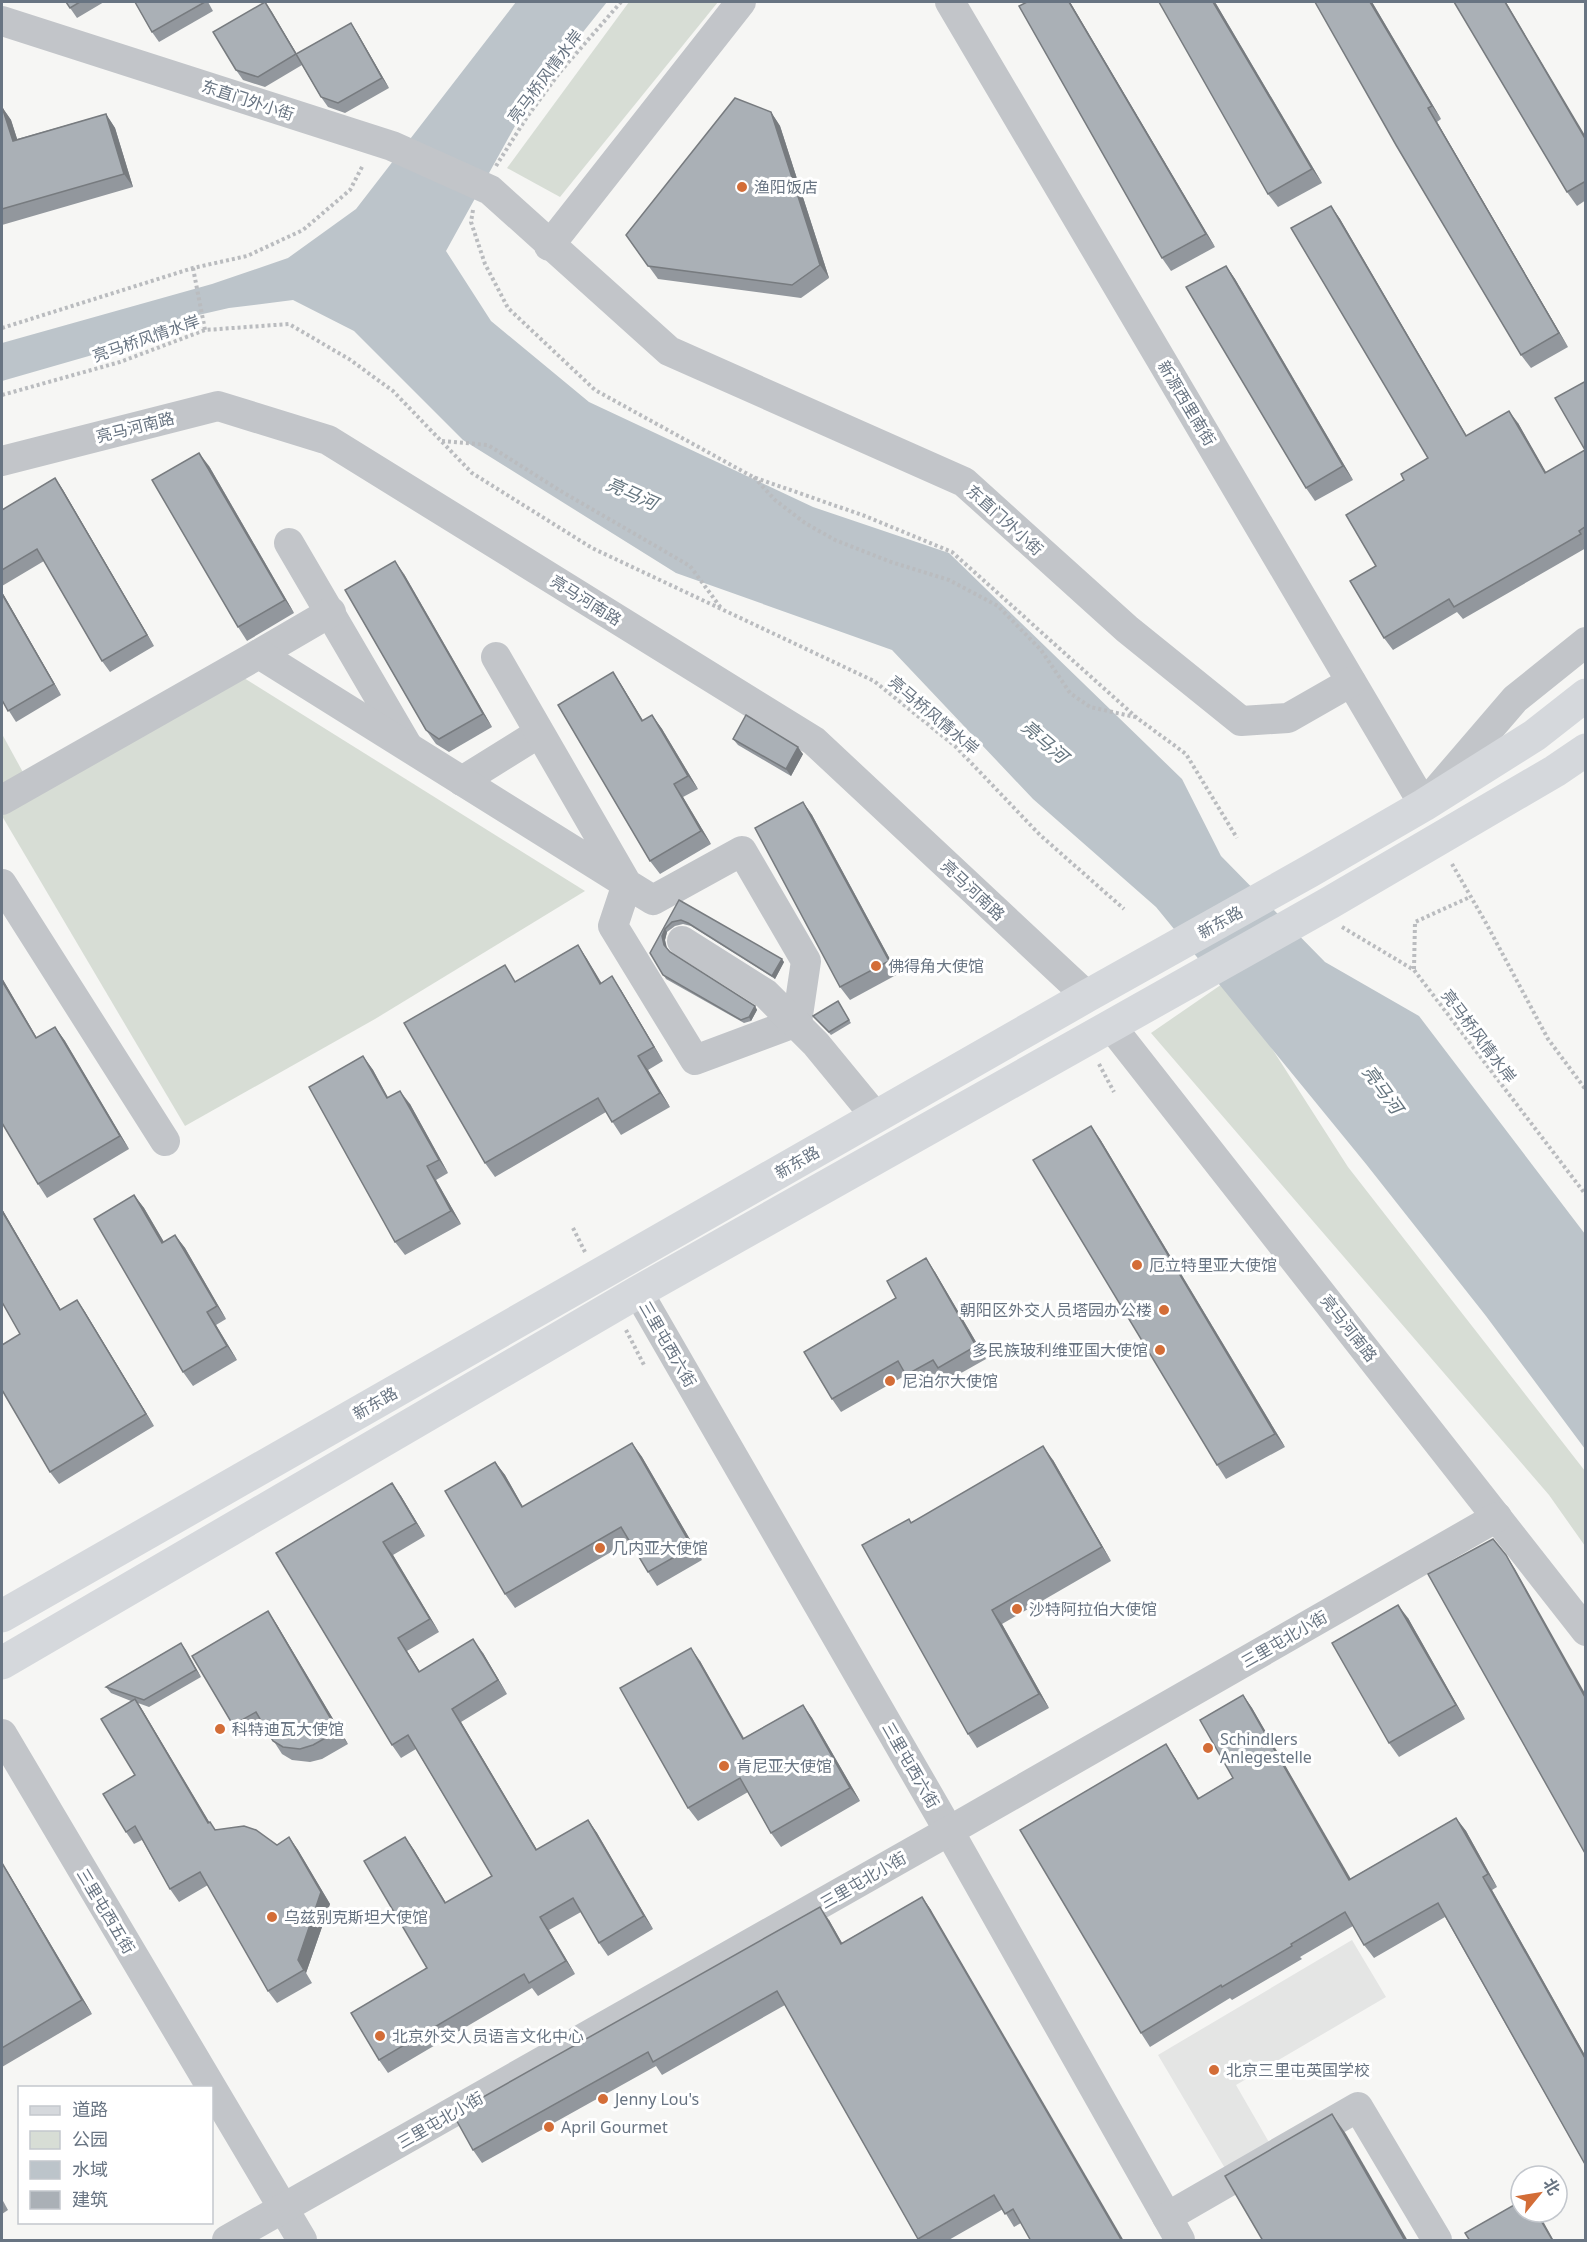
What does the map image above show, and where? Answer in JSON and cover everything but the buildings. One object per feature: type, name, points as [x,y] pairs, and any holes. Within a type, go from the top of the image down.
[{"type":"main road","name":"新东路","points":[[2,1616],[1424,805],[1535,735],[1586,695]]},
{"type":"main road","points":[[2,1663],[638,1292],[1111,1026],[1172,993],[1334,914],[1439,840],[1556,771],[1586,750]]},
{"type":"street","points":[[549,246],[741,2]]},
{"type":"street","name":"新源西里南街","points":[[950,2],[1424,805]]},
{"type":"street","name":"东直门外小街","points":[[2,21],[384,143],[486,189],[669,351],[964,482],[1127,629],[1241,721],[1288,718],[1351,682]]},
{"type":"street","name":"亮马河南路","points":[[2,461],[218,406],[328,440],[814,741],[1087,996]]},
{"type":"street","points":[[289,543],[410,748]]},
{"type":"street","points":[[2,800],[331,612]]},
{"type":"street","points":[[1424,805],[1515,699],[1586,642]]},
{"type":"street","points":[[258,654],[653,900],[742,851],[806,961],[796,1022]]},
{"type":"street","points":[[496,657],[627,884],[613,927],[695,1060],[796,1022]]},
{"type":"street","points":[[462,781],[538,733]]},
{"type":"street","points":[[2,884],[165,1141]]},
{"type":"street","points":[[682,941],[766,994],[796,1022],[876,1117]]},
{"type":"street","name":"亮马河南路","points":[[1111,1026],[1586,1631]]},
{"type":"street","name":"三里屯西六街","points":[[638,1292],[949,1832],[1174,2229]]},
{"type":"street","name":"三里屯北小街","points":[[226,2241],[949,1832],[1497,1517]]},
{"type":"street","name":"三里屯西五街","points":[[2,1734],[211,2086]]},
{"type":"street","name":"三里屯西五街","points":[[213,2090],[302,2241]]},
{"type":"street","points":[[1174,2229],[1358,2107],[1437,2241]]},
{"type":"path","name":"亮马桥风情水岸","points":[[486,189],[527,117],[560,72],[621,2]]},
{"type":"path","points":[[2,328],[193,268],[247,256],[303,230],[350,190],[384,143]]},
{"type":"path","points":[[486,189],[471,222],[485,264],[508,308],[595,390],[753,477],[865,516],[952,552],[1137,718],[1186,754],[1237,838]]},
{"type":"path","points":[[193,268],[205,330]]},
{"type":"path","name":"亮马桥风情水岸","points":[[2,395],[120,362],[205,330],[289,324],[349,359],[393,391],[472,473],[592,548],[874,681],[956,746],[1040,835],[1124,909]]},
{"type":"path","name":"亮马桥风情水岸","points":[[441,441],[488,445],[559,490],[690,566],[722,610]]},
{"type":"path","points":[[753,477],[783,506],[805,523],[835,540],[891,562],[949,580],[998,606],[1041,650],[1070,693],[1090,707],[1137,718]]},
{"type":"path","points":[[1439,840],[1548,1039],[1586,1090]]},
{"type":"path","points":[[1414,970],[1414,922],[1470,897]]},
{"type":"path","name":"亮马桥风情水岸","points":[[1334,914],[1414,970],[1586,1195]]},
{"type":"shaded area","name":"北京三里屯英国学校","points":[[1352,1940],[1386,1997],[1236,2085],[1270,2144],[1226,2170],[1158,2055]]},
{"type":"green space","points":[[629,2],[718,2],[560,197],[507,168]]},
{"type":"green space","points":[[236,673],[585,891],[375,1019],[185,1126],[2,816],[2,811]]},
{"type":"green space","points":[[2,734],[25,776],[2,789]]},
{"type":"green space","points":[[1228,980],[1348,1167],[1585,1471],[1585,1546],[1549,1495],[1151,1033]]},
{"type":"water","name":"亮马河","points":[[516,2],[607,2],[531,97],[446,251],[491,321],[589,402],[813,507],[949,553],[1182,779],[1221,856],[1325,962],[1419,1016],[1585,1234],[1585,1449],[1486,1316],[1366,1164],[1156,907],[1033,799],[892,650],[676,573],[463,440],[354,331],[293,300],[229,308],[181,319],[134,343],[2,381],[2,343],[212,284],[288,258],[356,209]]},
{"type":"place","name":"渔阳饭店","points":[[742,187]]},
{"type":"place","name":"佛得角大使馆","points":[[876,966]]},
{"type":"place","name":"厄立特里亚大使馆","points":[[1137,1265]]},
{"type":"place","name":"朝阳区外交人员塔园办公楼","points":[[1164,1310]]},
{"type":"place","name":"多民族玻利维亚国大使馆","points":[[1160,1350]]},
{"type":"place","name":"尼泊尔大使馆","points":[[890,1381]]},
{"type":"place","name":"几内亚大使馆","points":[[600,1548]]},
{"type":"place","name":"沙特阿拉伯大使馆","points":[[1017,1609]]},
{"type":"place","name":"科特迪瓦大使馆","points":[[220,1729]]},
{"type":"place","name":"Schindlers Anlegestelle","points":[[1208,1748]]},
{"type":"place","name":"肯尼亚大使馆","points":[[724,1766]]},
{"type":"place","name":"乌兹别克斯坦大使馆","points":[[272,1917]]},
{"type":"place","name":"北京外交人员语言文化中心","points":[[380,2036]]},
{"type":"place","name":"北京三里屯英国学校","points":[[1214,2070]]},
{"type":"place","name":"Jenny Lou's","points":[[603,2099]]},
{"type":"place","name":"April Gourmet","points":[[549,2127]]}]
